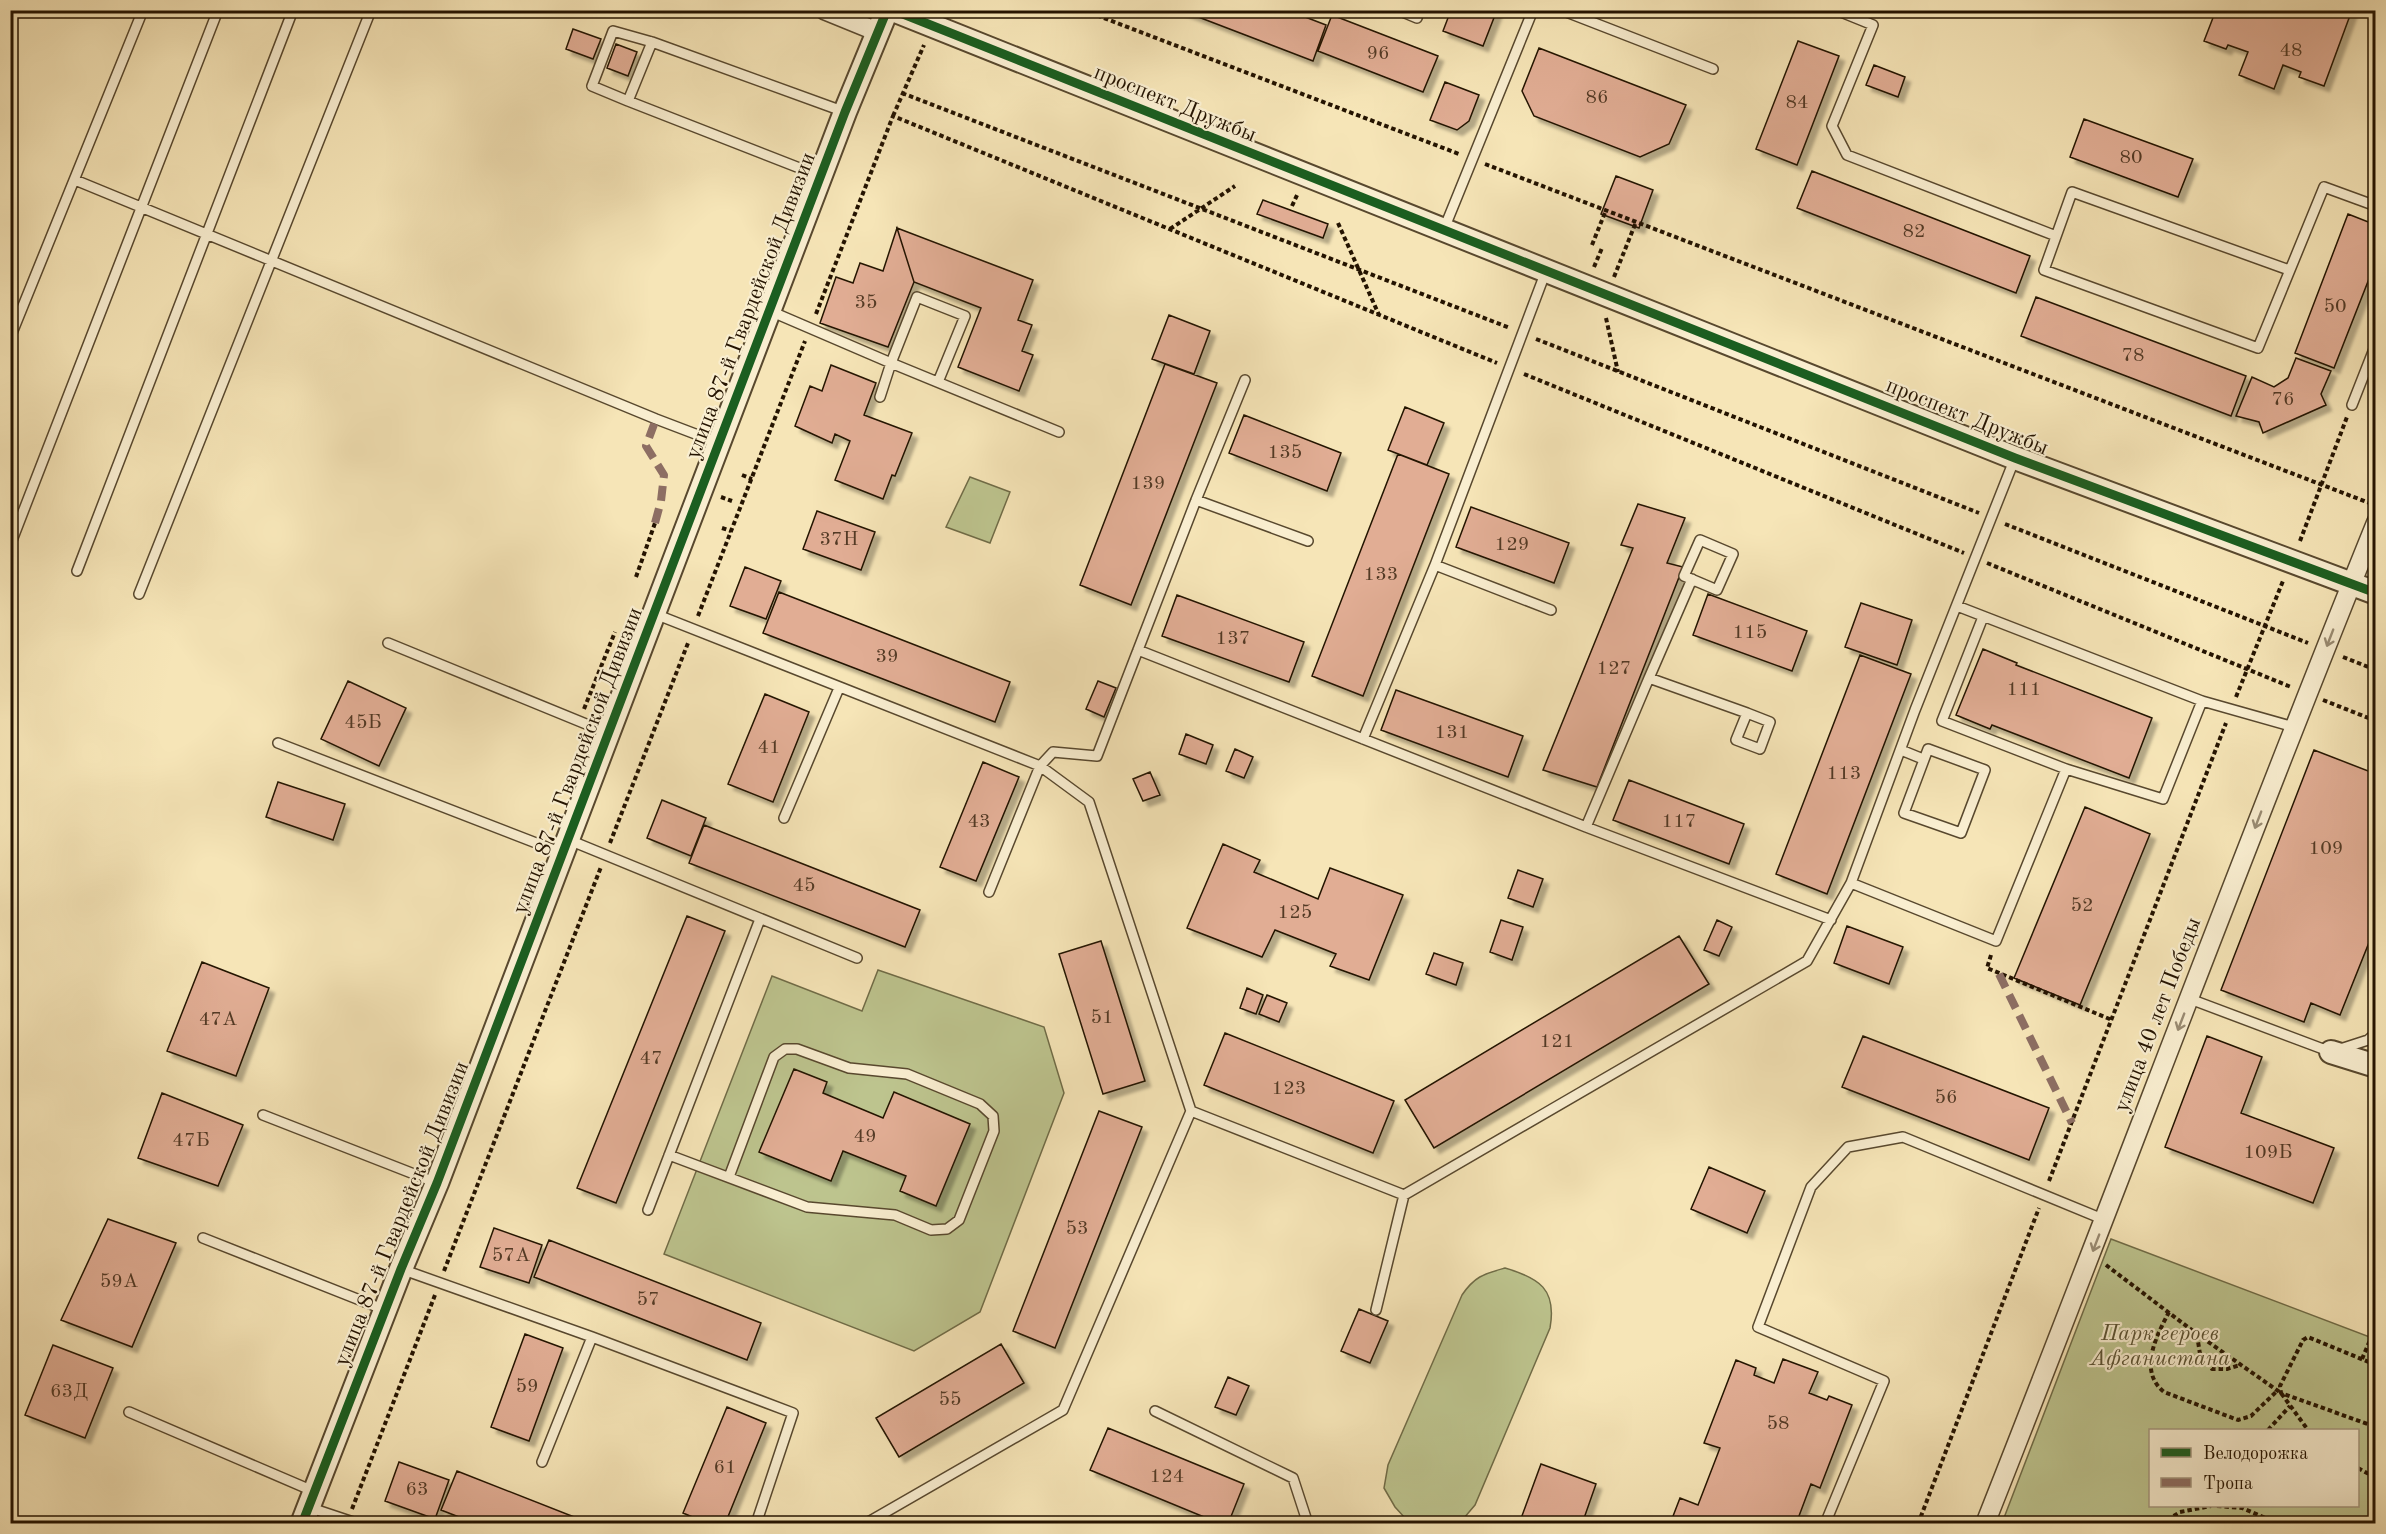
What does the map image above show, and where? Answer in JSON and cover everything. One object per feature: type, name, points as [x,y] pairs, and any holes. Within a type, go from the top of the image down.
[{"type":"street","points":[[824,10],[878,32]]},
{"type":"street","name":"улица 87-й Гвардейской Дивизии","points":[[308,1507],[567,847],[845,112],[887,10]]},
{"type":"street","name":"проспект Дружбы","points":[[893,10],[2015,458],[2376,593]]},
{"type":"street","name":"улица 40 лет Победы","points":[[1985,1524],[2105,1220],[2294,727],[2376,523]]},
{"type":"street","points":[[2331,1052],[2376,1066]]},
{"type":"lane","points":[[10,338],[143,10]]},
{"type":"lane","points":[[11,543],[218,10]]},
{"type":"lane","points":[[77,571],[292,10]]},
{"type":"lane","points":[[139,594],[371,10]]},
{"type":"lane","points":[[1398,10],[1417,18],[1420,10]]},
{"type":"lane","points":[[1444,229],[1533,10]]},
{"type":"lane","points":[[1561,10],[1713,69]]},
{"type":"lane","points":[[1836,10],[1872,25],[1832,126],[1847,155],[2055,236]]},
{"type":"lane","points":[[821,176],[592,86],[613,31],[652,42],[845,112]]},
{"type":"lane","points":[[628,101],[652,42]]},
{"type":"lane","points":[[75,180],[719,444]]},
{"type":"lane","points":[[2289,270],[2072,192],[2044,270],[2258,348],[2324,187],[2376,206]]},
{"type":"lane","points":[[1363,739],[1436,566],[1546,271]]},
{"type":"lane","points":[[880,397],[917,297],[965,316],[938,382]]},
{"type":"lane","points":[[770,311],[810,330],[1059,432]]},
{"type":"lane","points":[[2352,405],[2376,344]]},
{"type":"lane","points":[[988,892],[1040,766],[1053,752],[1096,756],[1245,380]]},
{"type":"lane","points":[[1376,1310],[1404,1195],[1807,961],[1851,883],[1915,710],[2015,458]]},
{"type":"lane","points":[[1196,500],[1308,540]]},
{"type":"lane","points":[[1700,540],[1732,554],[1717,590],[1692,579],[1684,576],[1700,540]]},
{"type":"lane","points":[[1436,566],[1551,610]]},
{"type":"lane","points":[[1586,827],[1692,579]]},
{"type":"lane","points":[[1957,606],[2202,701],[2294,727]]},
{"type":"lane","points":[[654,614],[1040,766],[1089,802],[1191,1111],[1063,1410],[865,1524]]},
{"type":"lane","points":[[1983,617],[1942,721],[2066,769],[2163,799],[2202,701]]},
{"type":"lane","points":[[388,643],[610,734]]},
{"type":"lane","points":[[1138,650],[1586,827],[1831,920]]},
{"type":"lane","points":[[1649,678],[1747,713]]},
{"type":"lane","points":[[784,818],[839,688]]},
{"type":"lane","points":[[278,743],[567,847],[606,855],[857,958]]},
{"type":"lane","points":[[1928,749],[1985,770],[1961,833],[1904,813],[1923,759],[1928,749]]},
{"type":"lane","points":[[1901,750],[1923,759]]},
{"type":"lane","points":[[1851,883],[1996,942],[2066,769]]},
{"type":"lane","points":[[648,1210],[760,919]]},
{"type":"lane","points":[[2190,999],[2331,1052],[2368,1040],[2376,1033]]},
{"type":"lane","points":[[669,1155],[807,1207],[895,1215],[931,1230],[947,1229],[959,1220],[994,1131],[993,1116],[980,1104],[907,1074],[849,1068],[797,1049],[784,1049],[774,1057],[729,1177]]},
{"type":"lane","points":[[1191,1111],[1404,1195]]},
{"type":"lane","points":[[262,1115],[437,1183]]},
{"type":"lane","points":[[1825,1524],[1884,1381],[1758,1327],[1811,1187],[1848,1147],[1903,1137],[2105,1220]]},
{"type":"lane","points":[[203,1238],[385,1310]]},
{"type":"lane","points":[[401,1269],[592,1337],[793,1413],[756,1524]]},
{"type":"lane","points":[[542,1462],[592,1337]]},
{"type":"lane","points":[[1155,1411],[1293,1478],[1308,1524]]},
{"type":"lane","points":[[129,1412],[308,1507],[359,1524]]},
{"type":"path","points":[[1083,10],[2376,505]]},
{"type":"path","points":[[348,1519],[902,93],[932,27]]},
{"type":"path","points":[[902,93],[1523,333],[1629,377],[2264,624],[2325,651],[2376,670]]},
{"type":"path","points":[[893,116],[2275,680]]},
{"type":"path","points":[[1170,229],[1235,186]]},
{"type":"path","points":[[1592,244],[1606,210]]},
{"type":"path","points":[[1338,223],[1379,315]]},
{"type":"path","points":[[1918,1524],[2231,709],[2323,485],[2352,405]]},
{"type":"path","points":[[742,475],[752,479]]},
{"type":"path","points":[[636,577],[655,523]]},
{"type":"path","points":[[722,528],[732,531]]},
{"type":"path","points":[[580,721],[615,632]]},
{"type":"path","points":[[1996,942],[1987,968],[2112,1020]]},
{"type":"path","points":[[2091,1254],[2279,1392],[2376,1427]]},
{"type":"path","points":[[2169,1312],[2153,1347],[2150,1373],[2156,1386],[2164,1392],[2238,1420],[2251,1416],[2279,1392],[2303,1341],[2308,1337],[2376,1365]]},
{"type":"path","points":[[2362,1359],[2376,1326]]},
{"type":"path","points":[[2197,1334],[2200,1354],[2212,1369],[2227,1369],[2240,1365]]},
{"type":"path","points":[[2279,1392],[2307,1429]]},
{"type":"path","points":[[2270,1429],[2290,1406]]},
{"type":"path","points":[[2359,1469],[2376,1478]]},
{"type":"path","points":[[2161,1524],[2180,1512],[2206,1507]]},
{"type":"path","points":[[2230,1507],[2242,1508],[2280,1524]]},
{"type":"green space","points":[[970,477],[1010,492],[990,543],[946,527]]},
{"type":"green space","points":[[878,970],[1044,1027],[1064,1093],[980,1312],[914,1351],[664,1254],[772,976],[862,1011]]},
{"type":"green space","name":"Парк героев Афганистана","points":[[2111,1239],[2375,1339],[2375,1523],[2002,1523]]},
{"type":"green space","points":[[1505,1268],[1527,1276],[1543,1287],[1551,1304],[1550,1328],[1475,1505],[1464,1518],[1455,1523],[1414,1523],[1405,1518],[1395,1507],[1384,1488],[1388,1465],[1462,1295],[1480,1277]]},
{"type":"building","points":[[1180,10],[1287,10],[1326,25],[1313,61]]},
{"type":"building","points":[[1451,10],[1497,10],[1483,46],[1443,31]]},
{"type":"building","points":[[2216,10],[2352,10],[2324,86],[2299,77],[2301,72],[2283,65],[2274,89],[2239,75],[2248,52],[2228,45],[2226,49],[2204,41]]},
{"type":"building","points":[[1332,15],[1438,56],[1423,92],[1318,51]]},
{"type":"building","points":[[573,29],[601,39],[593,59],[566,49]]},
{"type":"building","points":[[1798,41],[1839,56],[1797,165],[1756,149]]},
{"type":"building","points":[[616,44],[637,52],[628,76],[607,68]]},
{"type":"building","points":[[1539,48],[1686,105],[1669,144],[1640,157],[1534,116],[1522,91]]},
{"type":"building","points":[[1874,65],[1905,77],[1898,97],[1866,85]]},
{"type":"building","points":[[1445,82],[1479,95],[1469,121],[1457,130],[1430,120]]},
{"type":"building","points":[[2084,119],[2193,159],[2178,197],[2070,157]]},
{"type":"building","points":[[1812,171],[2030,256],[2016,293],[1797,208]]},
{"type":"building","points":[[1616,176],[1653,190],[1639,228],[1601,214]]},
{"type":"building","points":[[1263,200],[1328,224],[1323,238],[1257,214]]},
{"type":"building","points":[[2348,214],[2376,225],[2376,261],[2334,368],[2295,353]]},
{"type":"building","points":[[897,228],[1033,280],[1018,320],[1032,325],[1022,351],[1033,355],[1019,391],[958,367],[981,308],[914,282]]},
{"type":"building","points":[[897,228],[914,282],[888,347],[820,323],[836,277],[853,283],[860,263],[883,271]]},
{"type":"building","points":[[2036,297],[2246,376],[2231,416],[2021,336]]},
{"type":"building","points":[[1169,315],[1210,331],[1194,374],[1152,359]]},
{"type":"building","points":[[2296,358],[2331,371],[2321,394],[2326,405],[2263,433],[2259,422],[2236,416],[2252,377],[2274,387],[2288,378]]},
{"type":"building","points":[[1165,364],[1217,383],[1131,605],[1080,585]]},
{"type":"building","points":[[831,365],[876,383],[864,415],[912,433],[883,499],[835,480],[850,441],[835,434],[832,443],[795,426],[810,386],[822,391]]},
{"type":"building","points":[[1405,407],[1444,423],[1427,465],[1388,450]]},
{"type":"building","points":[[1244,415],[1341,453],[1327,491],[1229,453]]},
{"type":"building","points":[[1398,454],[1449,474],[1363,696],[1312,676]]},
{"type":"building","points":[[1638,504],[1685,518],[1667,563],[1683,567],[1597,787],[1543,770],[1633,548],[1621,545]]},
{"type":"building","points":[[1471,507],[1569,543],[1554,583],[1456,547]]},
{"type":"building","points":[[817,511],[875,532],[861,570],[803,549]]},
{"type":"building","points":[[745,567],[781,581],[766,619],[730,606]]},
{"type":"building","points":[[779,592],[1010,682],[995,722],[763,633]]},
{"type":"building","points":[[1708,594],[1807,631],[1792,671],[1693,635]]},
{"type":"building","points":[[1177,595],[1304,642],[1289,682],[1162,636]]},
{"type":"building","points":[[1861,603],[1912,620],[1897,665],[1845,647]]},
{"type":"building","points":[[1983,649],[2017,663],[2016,665],[2152,718],[2129,778],[1992,725],[1990,729],[1956,715]]},
{"type":"building","points":[[1860,655],[1911,674],[1827,894],[1776,874]]},
{"type":"building","points":[[348,681],[406,708],[379,766],[321,739]]},
{"type":"building","points":[[1098,681],[1116,688],[1104,717],[1086,709]]},
{"type":"building","points":[[1396,690],[1523,736],[1508,777],[1381,730]]},
{"type":"building","points":[[765,694],[809,712],[773,802],[728,784]]},
{"type":"building","points":[[1186,734],[1213,745],[1206,764],[1179,754]]},
{"type":"building","points":[[1235,749],[1253,757],[1244,778],[1226,771]]},
{"type":"building","points":[[2314,750],[2376,774],[2376,925],[2340,1015],[2311,1003],[2304,1022],[2221,990]]},
{"type":"building","points":[[983,762],[1019,777],[976,881],[940,867]]},
{"type":"building","points":[[1150,772],[1160,795],[1143,801],[1133,779]]},
{"type":"building","points":[[1629,780],[1744,824],[1729,864],[1613,820]]},
{"type":"building","points":[[278,782],[345,804],[333,840],[266,817]]},
{"type":"building","points":[[662,800],[706,818],[691,856],[647,838]]},
{"type":"building","points":[[2085,807],[2150,834],[2080,1005],[2014,978]]},
{"type":"building","points":[[704,825],[920,910],[905,947],[689,863]]},
{"type":"building","points":[[1223,844],[1260,860],[1254,872],[1318,899],[1330,868],[1403,895],[1369,980],[1330,966],[1336,954],[1275,930],[1262,957],[1187,928]]},
{"type":"building","points":[[1518,870],[1543,879],[1533,907],[1508,898]]},
{"type":"building","points":[[687,916],[725,931],[616,1203],[577,1188]]},
{"type":"building","points":[[1501,920],[1523,927],[1512,960],[1490,952]]},
{"type":"building","points":[[1717,920],[1732,927],[1719,956],[1704,950]]},
{"type":"building","points":[[1847,926],[1903,947],[1889,984],[1834,963]]},
{"type":"building","points":[[1679,936],[1709,984],[1434,1148],[1405,1100]]},
{"type":"building","points":[[1101,941],[1145,1081],[1103,1094],[1059,954]]},
{"type":"building","points":[[1434,953],[1463,963],[1456,985],[1426,974]]},
{"type":"building","points":[[202,962],[269,988],[236,1076],[167,1051]]},
{"type":"building","points":[[1247,988],[1263,995],[1256,1014],[1240,1008]]},
{"type":"building","points":[[1267,995],[1287,1003],[1279,1022],[1259,1014]]},
{"type":"building","points":[[1225,1033],[1394,1101],[1373,1153],[1204,1085]]},
{"type":"building","points":[[1863,1036],[2049,1108],[2029,1160],[1842,1087]]},
{"type":"building","points":[[2207,1036],[2262,1057],[2241,1113],[2334,1148],[2313,1203],[2165,1147]]},
{"type":"building","points":[[794,1069],[827,1082],[823,1093],[883,1118],[894,1092],[970,1124],[936,1206],[900,1191],[906,1176],[843,1151],[831,1181],[759,1152]]},
{"type":"building","points":[[162,1093],[243,1125],[218,1186],[138,1158]]},
{"type":"building","points":[[1099,1111],[1142,1127],[1055,1348],[1013,1331]]},
{"type":"building","points":[[1709,1167],[1765,1191],[1747,1233],[1691,1209]]},
{"type":"building","points":[[108,1219],[176,1243],[132,1347],[61,1320]]},
{"type":"building","points":[[494,1228],[542,1245],[529,1283],[480,1267]]},
{"type":"building","points":[[549,1240],[761,1323],[747,1360],[534,1277]]},
{"type":"building","points":[[1359,1309],[1388,1321],[1370,1363],[1341,1351]]},
{"type":"building","points":[[525,1334],[563,1348],[529,1441],[491,1427]]},
{"type":"building","points":[[1001,1344],[1024,1383],[899,1457],[876,1418]]},
{"type":"building","points":[[53,1345],[113,1368],[85,1438],[25,1415]]},
{"type":"building","points":[[1783,1359],[1818,1372],[1809,1393],[1827,1400],[1829,1396],[1852,1405],[1820,1488],[1811,1484],[1796,1524],[1670,1524],[1680,1498],[1698,1505],[1720,1448],[1704,1443],[1736,1360],[1756,1368],[1754,1375],[1774,1383]]},
{"type":"building","points":[[1228,1377],[1249,1386],[1236,1415],[1215,1407]]},
{"type":"building","points":[[727,1407],[766,1423],[725,1524],[709,1524],[683,1513]]},
{"type":"building","points":[[1108,1428],[1244,1484],[1228,1524],[1221,1524],[1090,1470]]},
{"type":"building","points":[[399,1462],[449,1480],[435,1519],[385,1501]]},
{"type":"building","points":[[1541,1464],[1596,1484],[1582,1524],[1519,1524]]},
{"type":"building","points":[[457,1471],[592,1524],[477,1524],[441,1510]]},
{"type":"marked path","points":[[655,523],[661,501],[664,475],[646,446],[656,419]]},
{"type":"marked path","points":[[1999,974],[2072,1123]]},
{"type":"cycle path","points":[[302,1524],[401,1269],[437,1183],[845,112],[887,10]]},
{"type":"cycle path","points":[[893,10],[2015,458],[2376,593]]}]
